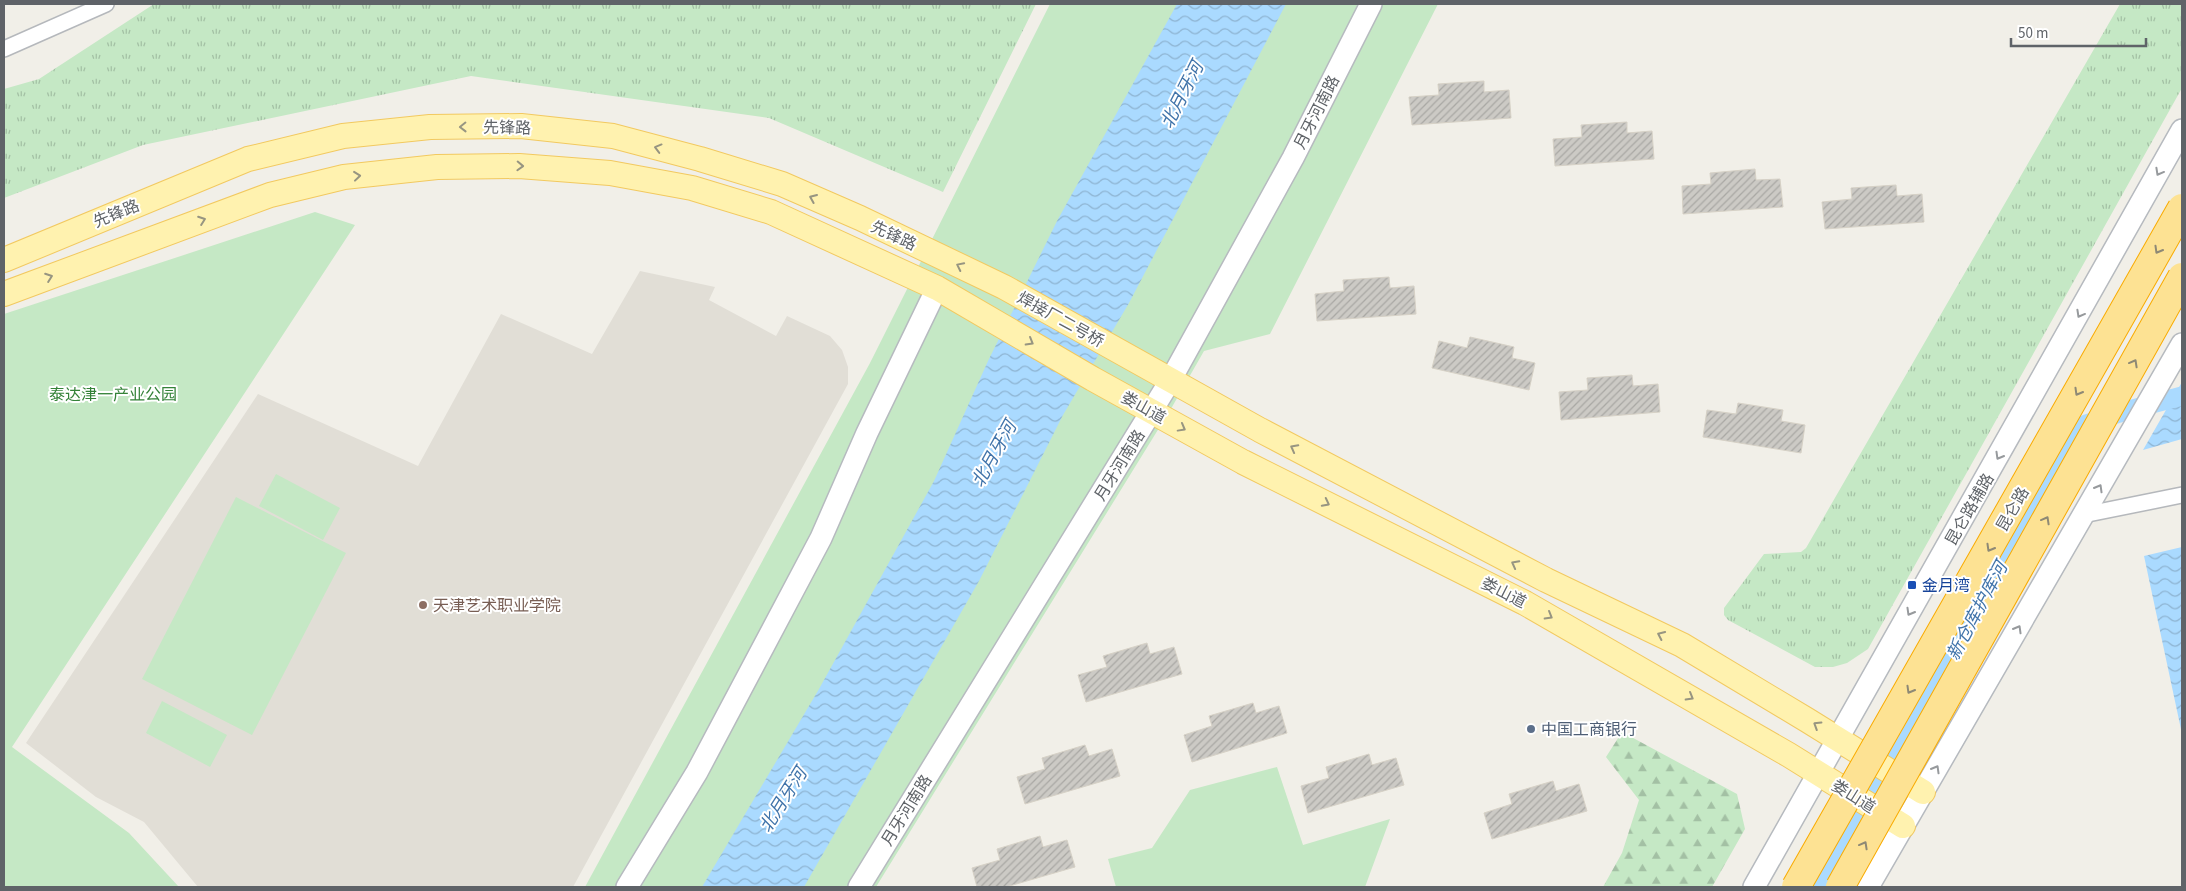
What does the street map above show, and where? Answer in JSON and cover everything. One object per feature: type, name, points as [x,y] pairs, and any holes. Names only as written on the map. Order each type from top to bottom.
[{"type":"highway","name":"昆仑路","points":[[1796,887],[2182,208]]},
{"type":"highway","points":[[1840,887],[2182,277]]},
{"type":"main road","name":"先锋路","points":[[4,260],[248,159],[343,136],[430,127],[520,126],[613,136],[700,159],[782,184],[860,218],[1004,287]]},
{"type":"main road","name":"先锋路","points":[[4,294],[270,195],[344,177],[437,167],[519,166],[610,173],[692,188],[771,212],[937,288],[1093,379]]},
{"type":"main road","name":"焊接厂二号桥","points":[[1004,287],[1118,351]]},
{"type":"main road","name":"娄山道","points":[[1118,351],[1260,430],[1537,576],[1682,644],[1923,792]]},
{"type":"main road","name":"娄山道","points":[[1093,379],[1243,462],[1525,602],[1818,773],[1903,826]]},
{"type":"street","points":[[4,50],[106,4]]},
{"type":"street","name":"月牙河南路","points":[[859,887],[1170,380],[1293,158],[1371,4]]},
{"type":"street","name":"昆仑路辅路","points":[[1754,887],[2182,130]]},
{"type":"street","points":[[627,887],[697,772],[816,546],[867,433],[937,288]]},
{"type":"street","points":[[1868,887],[2177,352]]},
{"type":"street","points":[[2083,515],[2182,496]]},
{"type":"shaded area","name":"天津艺术职业学院","points":[[640,271],[715,287],[709,300],[776,336],[787,316],[830,336],[842,350],[848,367],[848,384],[573,887],[198,887],[144,822],[96,797],[26,743],[258,394],[418,466],[501,314],[592,354]]},
{"type":"green space","points":[[154,4],[1036,4],[943,192],[769,118],[471,76],[143,145],[4,198],[4,89],[39,79]]},
{"type":"green space","points":[[1050,4],[1438,4],[1270,334],[1204,351],[1172,407],[876,887],[585,887],[870,363]]},
{"type":"green space","points":[[2120,4],[2182,4],[2182,88],[1868,649],[1847,663],[1833,667],[1815,667],[1728,620],[1724,615],[1724,608],[1764,554],[1801,552],[1806,548]]},
{"type":"green space","name":"泰达津一产业公园","points":[[315,212],[355,225],[12,747],[129,833],[179,887],[4,887],[4,314]]},
{"type":"green space","points":[[276,474],[340,508],[323,540],[259,506]]},
{"type":"green space","points":[[236,497],[346,553],[252,735],[142,679]]},
{"type":"green space","points":[[162,701],[227,735],[210,767],[146,733]]},
{"type":"green space","points":[[1622,732],[1737,794],[1745,829],[1712,887],[1603,887],[1622,853],[1639,800],[1606,757]]},
{"type":"green space","points":[[1277,767],[1303,845],[1390,819],[1365,887],[1116,887],[1108,859],[1152,848],[1190,790]]},
{"type":"water","name":"北月牙河","points":[[1177,4],[1286,4],[1129,303],[1063,415],[979,581],[804,887],[702,887],[819,689],[934,481],[988,361],[1057,221]]},
{"type":"water","points":[[2182,382],[2182,439],[2143,450]]},
{"type":"water","points":[[2182,547],[2182,734],[2144,556]]},
{"type":"building","points":[[1484,81],[1484,92],[1509,90],[1511,118],[1412,125],[1409,97],[1439,95],[1438,84]]},
{"type":"building","points":[[1627,122],[1627,133],[1652,131],[1654,159],[1555,166],[1553,139],[1582,137],[1581,125]]},
{"type":"building","points":[[1755,169],[1756,180],[1780,179],[1783,207],[1683,214],[1682,186],[1711,184],[1710,173]]},
{"type":"building","points":[[1896,185],[1897,196],[1922,194],[1924,222],[1825,229],[1822,202],[1852,199],[1851,188]]},
{"type":"building","points":[[1389,277],[1390,288],[1414,286],[1416,314],[1317,321],[1315,294],[1344,291],[1343,280]]},
{"type":"building","points":[[1470,337],[1514,347],[1512,358],[1535,363],[1529,390],[1432,368],[1439,341],[1467,348]]},
{"type":"building","points":[[1632,375],[1633,386],[1658,384],[1660,412],[1561,420],[1559,392],[1588,390],[1587,378]]},
{"type":"building","points":[[1738,403],[1783,410],[1781,421],[1805,425],[1801,453],[1703,437],[1707,410],[1736,414]]},
{"type":"building","points":[[1147,643],[1150,654],[1174,647],[1182,674],[1086,702],[1078,675],[1107,667],[1103,656]]},
{"type":"building","points":[[1253,703],[1256,713],[1279,706],[1287,733],[1192,762],[1184,735],[1212,726],[1209,716]]},
{"type":"building","points":[[1085,745],[1089,756],[1112,749],[1120,776],[1025,804],[1017,777],[1045,769],[1042,758]]},
{"type":"building","points":[[1369,754],[1372,765],[1396,758],[1404,785],[1308,813],[1301,786],[1329,778],[1326,767]]},
{"type":"building","points":[[1553,781],[1556,791],[1579,784],[1587,811],[1492,839],[1484,813],[1512,804],[1509,794]]},
{"type":"building","points":[[1040,836],[1043,847],[1067,840],[1075,867],[1006,887],[977,887],[972,868],[1000,860],[997,849]]},
{"type":"waterway","name":"新仓库护库河","points":[[1822,887],[1915,727],[2066,448],[2086,424],[2182,396]]},
{"type":"place","name":"金月湾","points":[[1912,585]]},
{"type":"place","name":"天津艺术职业学院","points":[[423,605]]},
{"type":"place","name":"中国工商银行","points":[[1531,729]]}]
